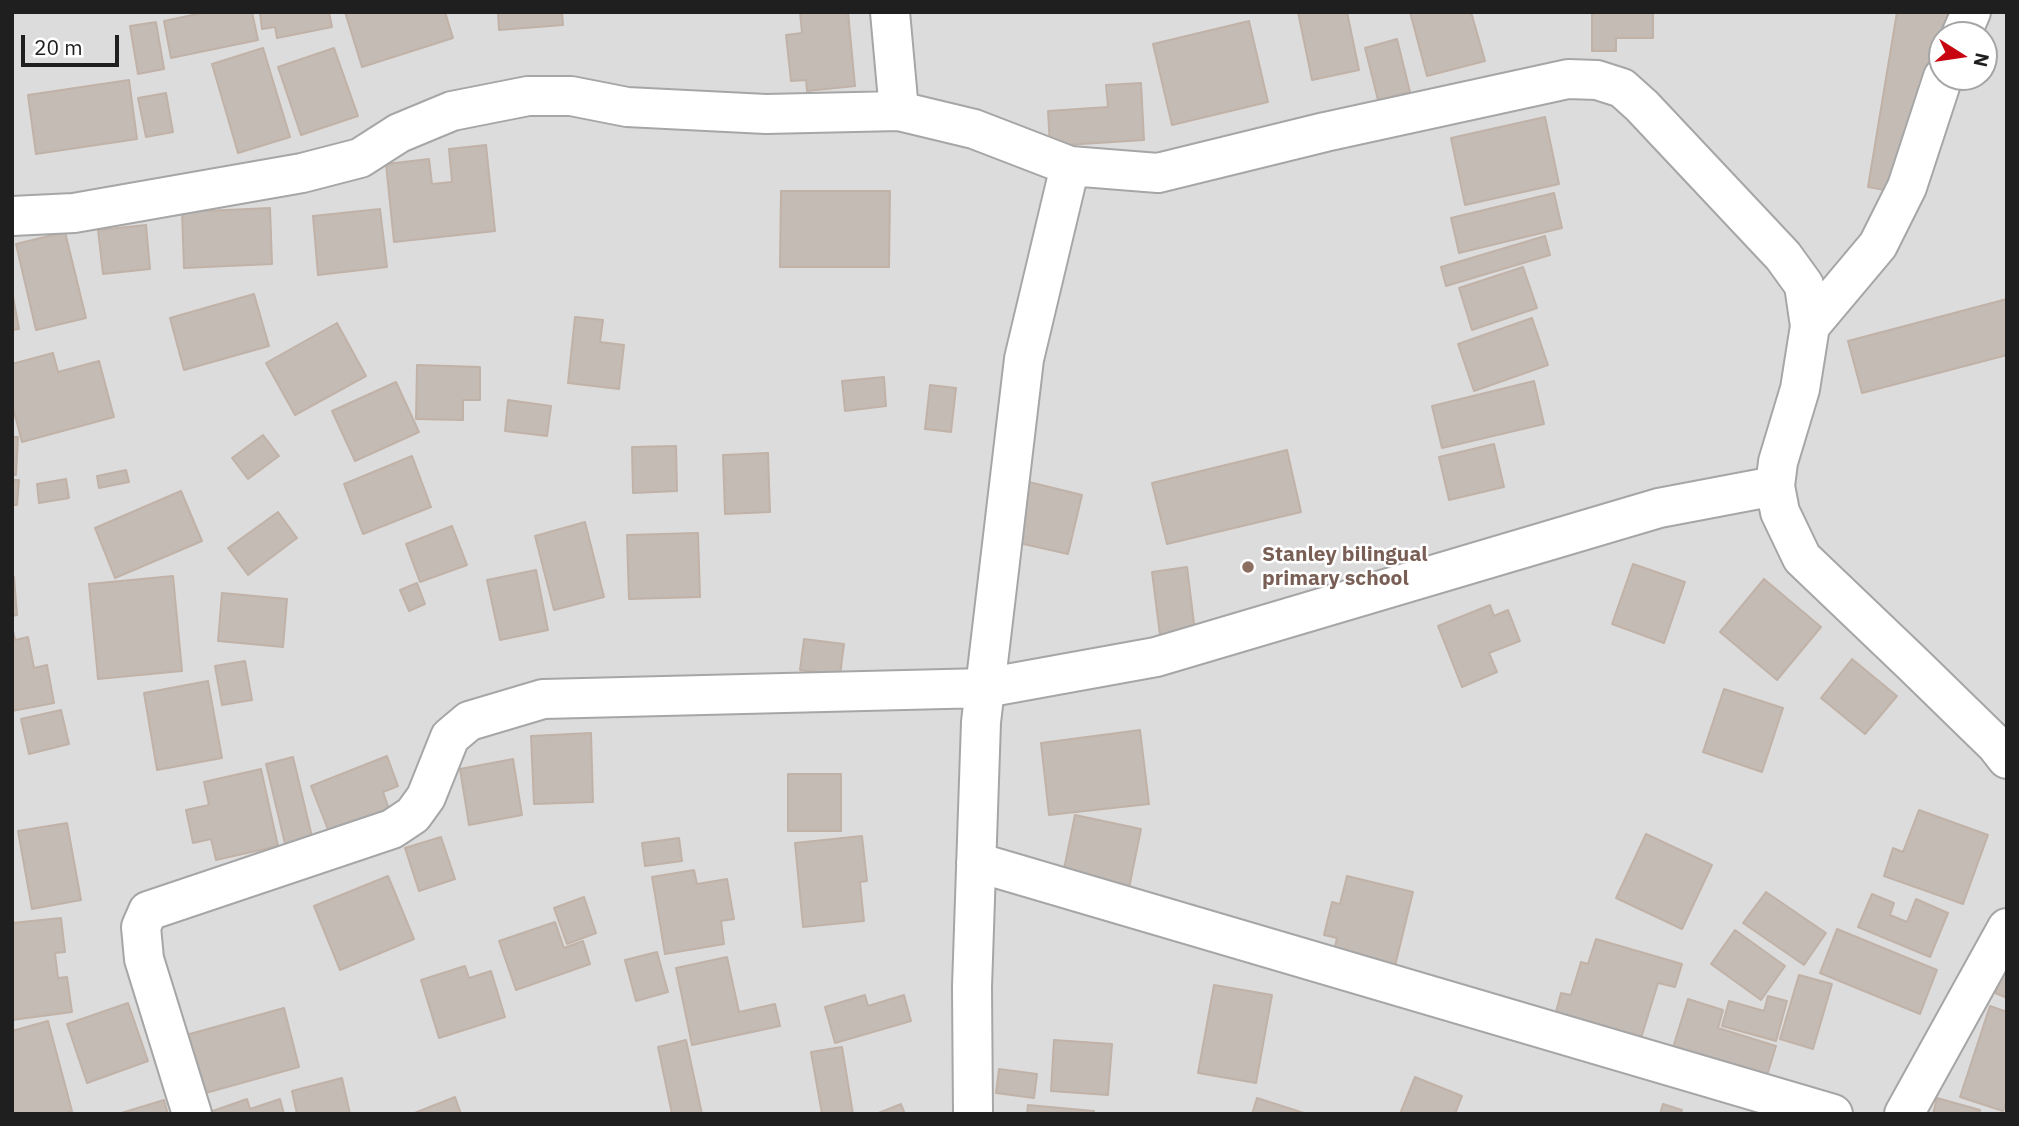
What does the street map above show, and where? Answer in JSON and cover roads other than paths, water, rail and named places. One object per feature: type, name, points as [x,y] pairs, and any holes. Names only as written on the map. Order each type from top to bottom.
[{"type":"street","points":[[890,12],[899,111]]},
{"type":"street","points":[[12,216],[74,213],[302,173],[360,159],[398,133],[452,111],[528,96],[571,96],[627,107],[766,114],[899,111],[974,129],[1070,166],[1158,173],[1325,132],[1568,79],[1597,80],[1622,88],[1642,106],[1783,256],[1804,285],[1810,326],[1800,389],[1778,462],[1775,486],[1780,512],[1802,558],[1996,745],[2007,759]]},
{"type":"street","points":[[1810,326],[1878,245],[1907,187],[1938,91]]},
{"type":"street","points":[[973,1114],[972,988],[981,722],[1024,359],[1070,166]]},
{"type":"street","points":[[192,1114],[144,959],[141,927],[148,911],[392,829],[413,815],[426,797],[450,737],[469,721],[543,699],[985,688],[1156,657],[1660,508],[1775,486]]},
{"type":"street","points":[[976,862],[1833,1114]]},
{"type":"street","points":[[1904,1114],[2007,928]]},
{"type":"place","name":"Stanley bilingual primary school","points":[[1248,567]]}]
